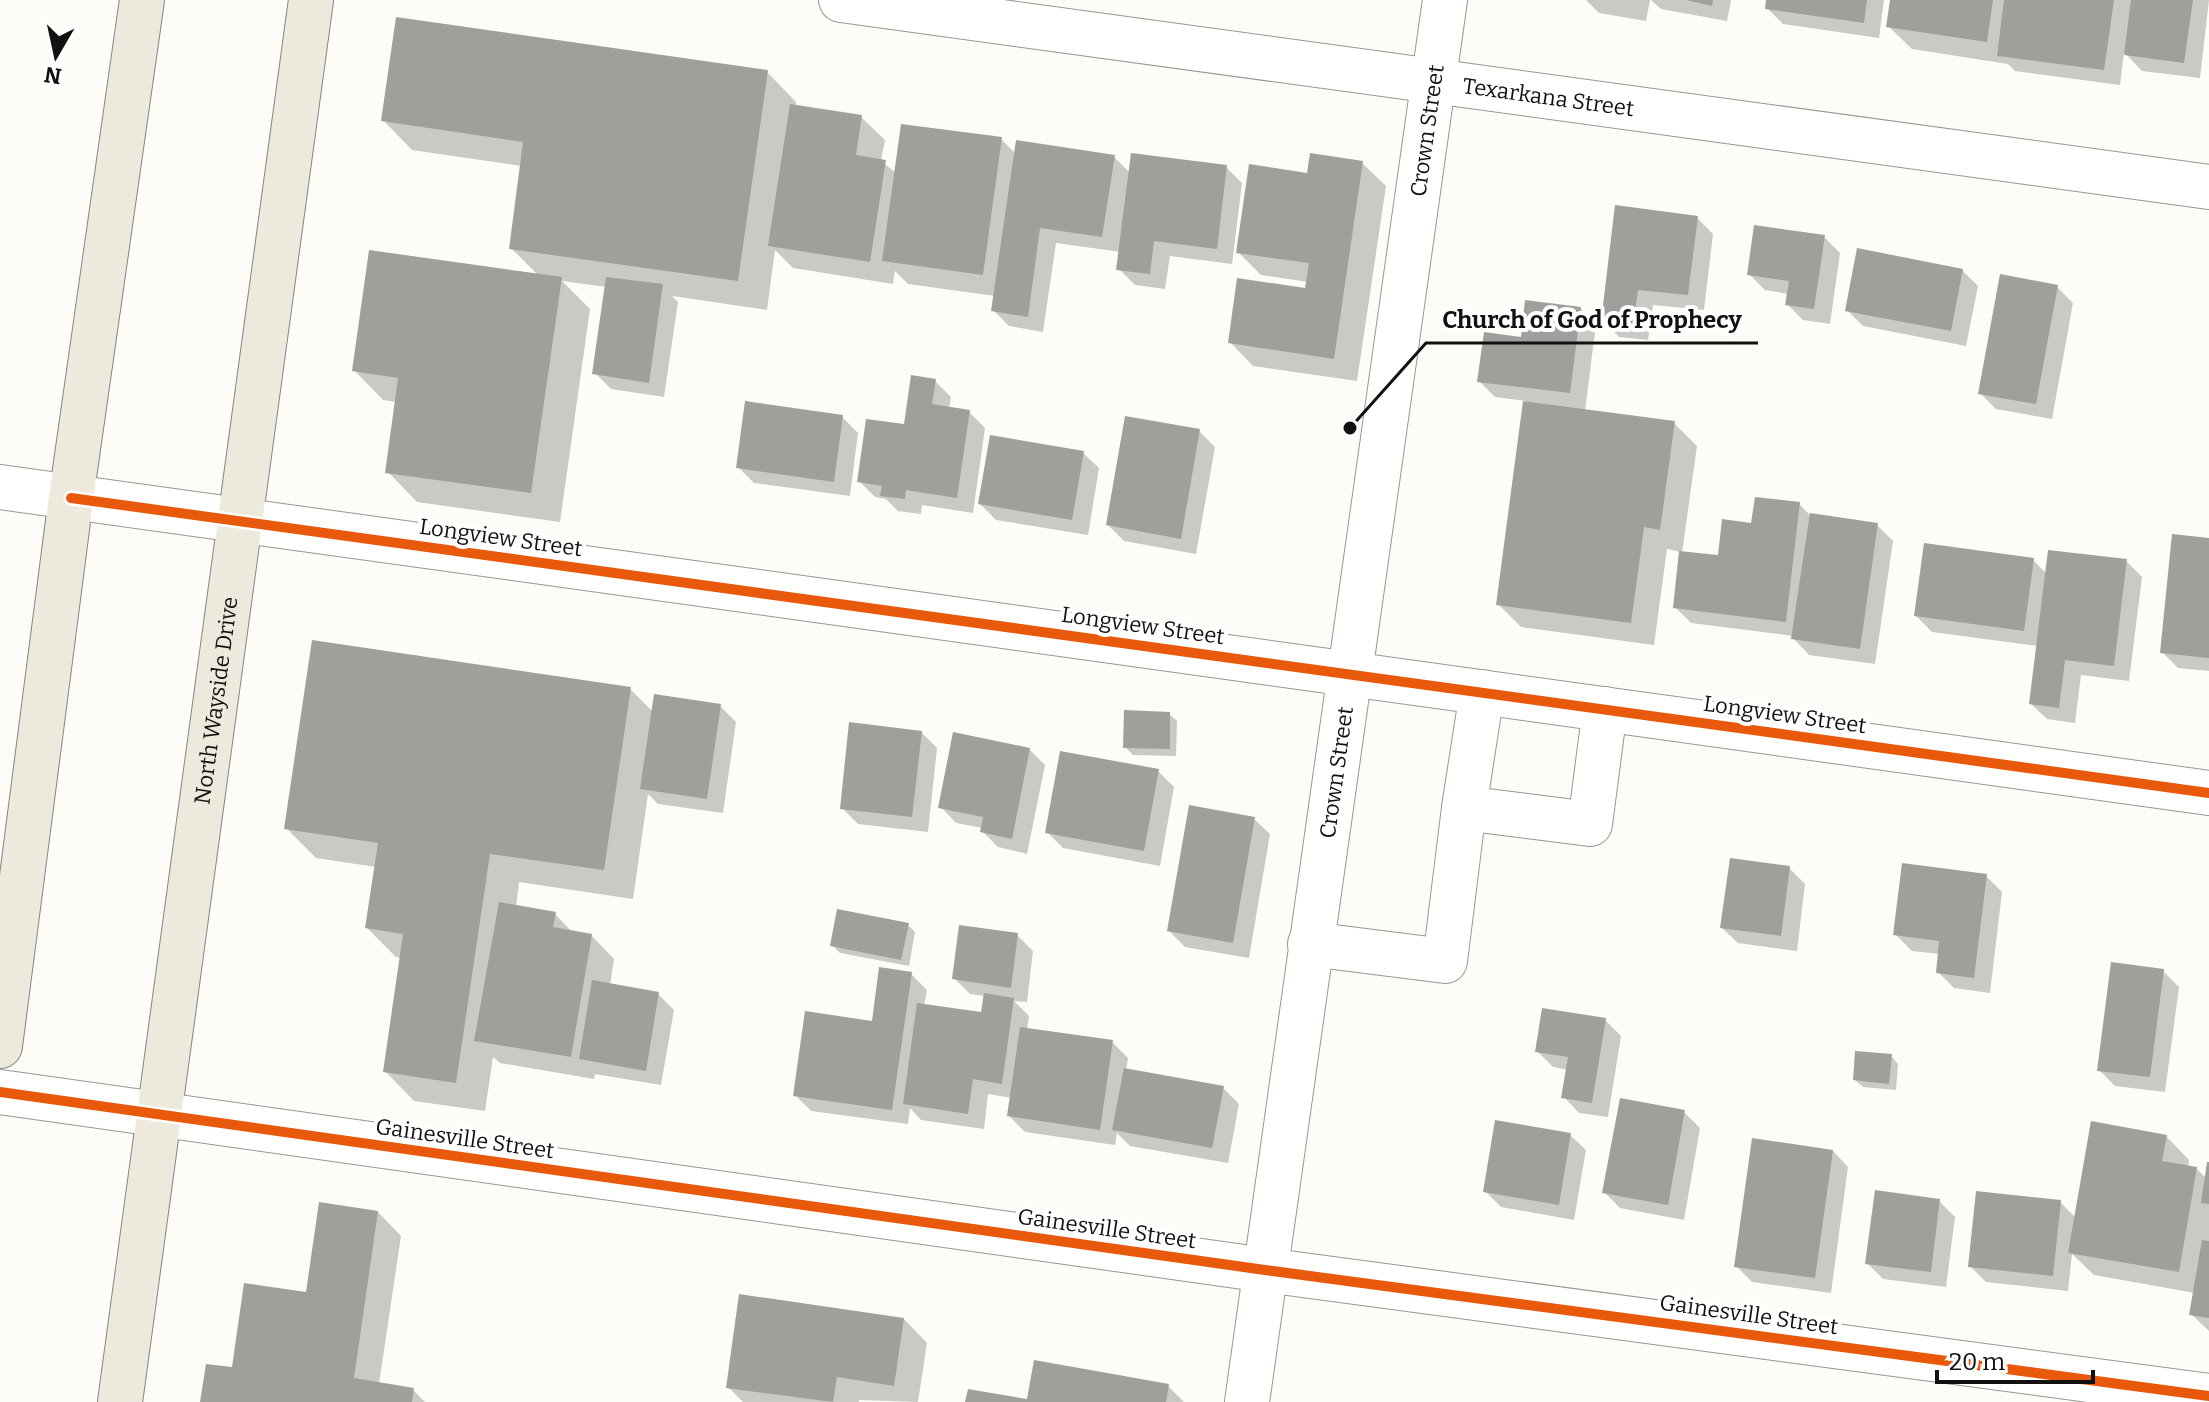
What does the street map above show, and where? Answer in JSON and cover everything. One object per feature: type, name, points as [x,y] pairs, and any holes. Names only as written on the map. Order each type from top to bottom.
[{"type":"main road","points":[[0,1046],[71,498],[142,0]]},
{"type":"main road","name":"North Wayside Drive","points":[[120,1402],[311,0]]},
{"type":"street","name":"Texarkana Street","points":[[841,0],[2209,187]]},
{"type":"street","name":"Crown Street","points":[[1247,1402],[1445,0]]},
{"type":"street","name":"Longview Street","points":[[0,487],[2209,793]]},
{"type":"street","points":[[1310,944],[1445,961],[1482,692]]},
{"type":"street","points":[[1464,808],[1590,824],[1605,709]]},
{"type":"street","name":"Gainesville Street","points":[[0,1092],[1265,1270],[2209,1396]]},
{"type":"building","points":[[1686,0],[1713,0],[1712,6]]},
{"type":"building","points":[[1766,0],[1867,0],[1864,23],[1765,9]]},
{"type":"building","points":[[1890,0],[1993,0],[1987,42],[1886,27]]},
{"type":"building","points":[[2004,0],[2114,0],[2104,70],[1997,56]]},
{"type":"building","points":[[2131,0],[2193,0],[2184,63],[2124,55]]},
{"type":"building","points":[[396,17],[768,70],[738,281],[509,249],[523,142],[381,121]]},
{"type":"building","points":[[790,104],[862,115],[856,155],[886,160],[870,262],[768,246]]},
{"type":"building","points":[[901,124],[1002,137],[983,275],[882,261]]},
{"type":"building","points":[[1016,140],[1115,155],[1102,237],[1040,228],[1028,317],[991,311]]},
{"type":"building","points":[[1131,153],[1227,165],[1217,249],[1154,241],[1150,274],[1116,270]]},
{"type":"building","points":[[1310,153],[1363,161],[1334,359],[1228,343],[1237,278],[1305,288],[1309,263],[1236,253],[1249,164],[1307,173]]},
{"type":"building","points":[[1615,205],[1698,216],[1688,295],[1638,290],[1633,325],[1601,322]]},
{"type":"building","points":[[1754,225],[1825,235],[1814,309],[1785,305],[1789,281],[1747,275]]},
{"type":"building","points":[[1857,248],[1963,269],[1951,331],[1845,311]]},
{"type":"building","points":[[369,250],[562,277],[531,493],[385,473],[398,378],[352,371]]},
{"type":"building","points":[[2000,274],[2058,285],[2036,404],[1978,394]]},
{"type":"building","points":[[606,277],[663,284],[649,383],[592,374]]},
{"type":"building","points":[[1525,300],[1581,307],[1570,393],[1477,382],[1484,332],[1521,337]]},
{"type":"building","points":[[911,375],[936,379],[932,404],[970,410],[957,498],[906,490],[905,499],[880,496],[882,486],[857,482],[866,419],[904,424]]},
{"type":"building","points":[[745,401],[843,415],[834,482],[736,468]]},
{"type":"building","points":[[1523,401],[1675,421],[1660,530],[1644,527],[1631,623],[1496,605]]},
{"type":"building","points":[[1125,416],[1200,429],[1181,539],[1106,525]]},
{"type":"building","points":[[990,435],[1084,451],[1072,520],[978,504]]},
{"type":"building","points":[[1755,497],[1800,502],[1786,622],[1673,608],[1679,551],[1718,555],[1722,519],[1751,523]]},
{"type":"building","points":[[1810,513],[1878,523],[1860,649],[1791,639]]},
{"type":"building","points":[[2172,534],[2209,538],[2209,658],[2160,653]]},
{"type":"building","points":[[1924,543],[2034,558],[2024,631],[1914,616]]},
{"type":"building","points":[[2048,550],[2127,559],[2114,666],[2065,660],[2059,708],[2029,704]]},
{"type":"building","points":[[312,640],[631,687],[604,870],[490,854],[456,1083],[383,1072],[403,934],[365,928],[378,843],[284,829]]},
{"type":"building","points":[[654,694],[721,704],[707,799],[640,789]]},
{"type":"building","points":[[1124,710],[1170,712],[1170,749],[1123,748]]},
{"type":"building","points":[[849,722],[922,731],[912,817],[840,809]]},
{"type":"building","points":[[953,732],[1030,748],[1012,839],[980,832],[983,817],[938,808]]},
{"type":"building","points":[[1060,751],[1159,769],[1144,851],[1045,833]]},
{"type":"building","points":[[1189,805],[1255,817],[1233,943],[1167,931]]},
{"type":"building","points":[[1730,858],[1790,866],[1781,936],[1720,928]]},
{"type":"building","points":[[1902,863],[1987,874],[1974,978],[1936,973],[1939,941],[1893,935]]},
{"type":"building","points":[[499,902],[556,912],[553,927],[592,934],[571,1057],[474,1041]]},
{"type":"building","points":[[837,909],[909,923],[901,960],[830,946]]},
{"type":"building","points":[[959,925],[1018,933],[1011,988],[952,979]]},
{"type":"building","points":[[2111,962],[2164,969],[2150,1077],[2097,1071]]},
{"type":"building","points":[[879,967],[912,972],[892,1110],[793,1096],[805,1011],[872,1021]]},
{"type":"building","points":[[592,980],[659,992],[646,1071],[579,1059]]},
{"type":"building","points":[[984,993],[1014,998],[1002,1084],[973,1079],[968,1114],[903,1104],[917,1003],[981,1012]]},
{"type":"building","points":[[1542,1008],[1606,1018],[1592,1103],[1561,1098],[1568,1057],[1535,1052]]},
{"type":"building","points":[[1020,1027],[1113,1040],[1100,1130],[1007,1116]]},
{"type":"building","points":[[1855,1051],[1892,1054],[1889,1084],[1853,1080]]},
{"type":"building","points":[[1124,1068],[1224,1086],[1212,1148],[1112,1130]]},
{"type":"building","points":[[1620,1098],[1685,1110],[1668,1205],[1602,1193]]},
{"type":"building","points":[[1495,1120],[1571,1133],[1559,1205],[1483,1192]]},
{"type":"building","points":[[2091,1121],[2167,1135],[2162,1161],[2197,1167],[2179,1272],[2068,1253]]},
{"type":"building","points":[[1752,1138],[1833,1150],[1815,1278],[1734,1267]]},
{"type":"building","points":[[2209,1162],[2209,1204],[2201,1203]]},
{"type":"building","points":[[1875,1190],[1940,1199],[1931,1272],[1865,1264]]},
{"type":"building","points":[[1976,1191],[2061,1200],[2053,1276],[1968,1267]]},
{"type":"building","points":[[319,1202],[378,1211],[354,1378],[414,1388],[412,1402],[200,1402],[206,1364],[232,1367],[244,1283],[306,1292]]},
{"type":"building","points":[[2202,1240],[2209,1241],[2209,1318],[2189,1315]]},
{"type":"building","points":[[739,1294],[904,1318],[894,1386],[837,1377],[833,1402],[726,1388]]},
{"type":"building","points":[[1034,1360],[1169,1384],[1166,1402],[965,1402],[968,1389],[1027,1399]]},
{"type":"cycle path","points":[[71,498],[2209,793]]},
{"type":"cycle path","points":[[0,1092],[1265,1270],[2209,1396]]},
{"type":"place","name":"Church of God of Prophecy","points":[[1350,428]]}]
